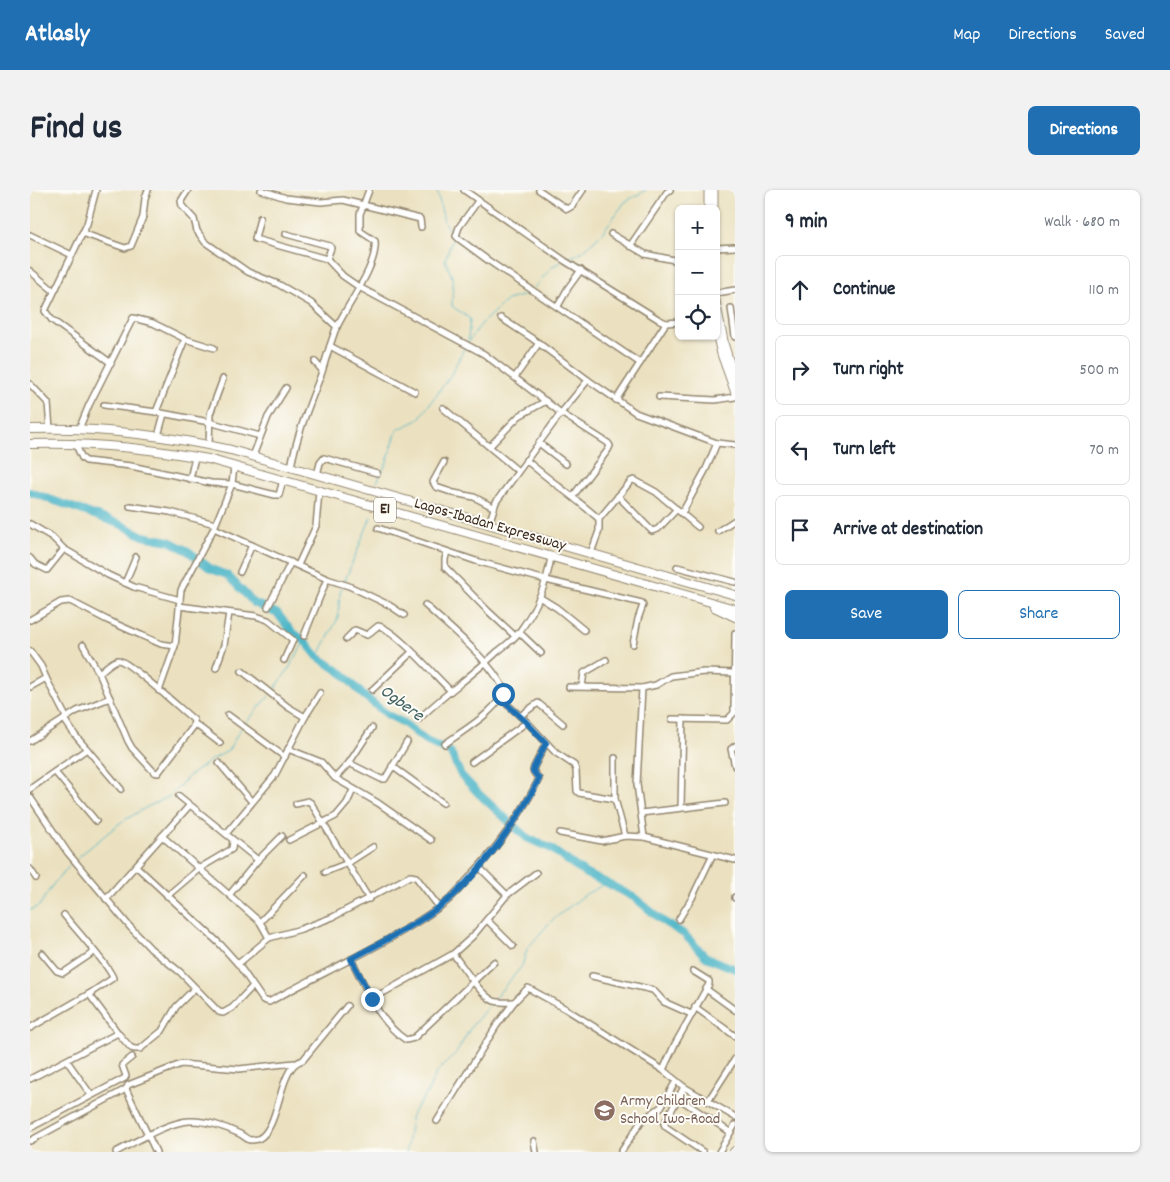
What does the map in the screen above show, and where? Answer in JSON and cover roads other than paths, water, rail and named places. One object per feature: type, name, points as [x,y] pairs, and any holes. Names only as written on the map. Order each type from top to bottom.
[{"type":"highway","name":"Lagos-Ibadan Expressway","points":[[30,429],[78,429],[158,436],[209,445],[735,594]]},
{"type":"highway","name":"Lagos-Ibadan Expressway","points":[[30,444],[74,443],[126,446],[195,457],[283,480],[735,609]]},
{"type":"highway","points":[[706,601],[735,617]]},
{"type":"main road","points":[[720,329],[734,376]]},
{"type":"main road","points":[[718,340],[735,395]]},
{"type":"street","points":[[96,190],[82,233],[45,311],[46,315],[111,363]]},
{"type":"street","points":[[82,233],[124,248],[131,246],[144,217],[145,198],[148,190]]},
{"type":"street","points":[[188,190],[181,201],[182,206],[194,219],[197,231],[205,242],[248,272],[278,284],[311,304],[337,327]]},
{"type":"street","points":[[261,190],[286,198],[321,202],[343,200],[364,204],[420,219],[421,227]]},
{"type":"street","points":[[291,467],[302,425],[337,327],[366,276],[376,247],[375,241],[360,231],[360,214],[369,190]]},
{"type":"street","points":[[464,190],[565,261],[666,323],[675,322]]},
{"type":"street","points":[[539,190],[566,209],[572,206],[583,190]]},
{"type":"street","points":[[630,246],[670,190]]},
{"type":"street","points":[[478,201],[459,227],[456,236],[531,290],[558,306],[640,362]]},
{"type":"street","points":[[260,218],[255,239],[327,260],[343,276],[359,287],[466,344],[610,446],[573,496]]},
{"type":"street","points":[[286,234],[330,246],[327,260]]},
{"type":"street","points":[[611,234],[651,256],[675,261]]},
{"type":"street","points":[[30,235],[72,254]]},
{"type":"street","points":[[720,248],[735,247]]},
{"type":"street","points":[[558,306],[581,270]]},
{"type":"street","points":[[30,271],[54,291]]},
{"type":"street","points":[[720,293],[735,290]]},
{"type":"street","points":[[731,308],[735,337]]},
{"type":"street","points":[[78,429],[88,405],[133,318],[153,323],[186,339],[214,348]]},
{"type":"street","points":[[500,318],[539,343],[616,400],[647,418],[716,443],[735,445]]},
{"type":"street","points":[[616,400],[666,323]]},
{"type":"street","points":[[156,412],[186,339]]},
{"type":"street","points":[[515,377],[539,343]]},
{"type":"street","points":[[330,346],[415,392]]},
{"type":"street","points":[[315,362],[322,370]]},
{"type":"street","points":[[209,445],[210,414],[222,379]]},
{"type":"street","points":[[489,524],[494,507],[518,470],[588,380]]},
{"type":"street","points":[[30,384],[48,403],[50,429]]},
{"type":"street","points":[[253,456],[268,417],[286,388]]},
{"type":"street","points":[[659,397],[716,400],[735,395]]},
{"type":"street","points":[[490,446],[519,416],[546,401]]},
{"type":"street","points":[[104,406],[156,412],[209,422],[260,436]]},
{"type":"street","points":[[443,408],[518,470]]},
{"type":"street","points":[[158,436],[164,414]]},
{"type":"street","points":[[74,443],[82,458],[86,461],[131,466],[190,480],[232,484],[279,495],[283,480]]},
{"type":"street","points":[[538,443],[566,464]]},
{"type":"street","points":[[682,514],[706,469],[716,443]]},
{"type":"street","points":[[190,480],[195,457]]},
{"type":"street","points":[[317,475],[321,459],[324,458],[377,473]]},
{"type":"street","points":[[526,460],[573,496],[599,519]]},
{"type":"street","points":[[444,462],[433,482],[436,487],[474,497],[494,507]]},
{"type":"street","points":[[159,691],[175,646],[181,590],[214,526],[232,484],[234,467]]},
{"type":"street","points":[[591,553],[599,531],[599,519],[631,482],[637,481],[656,492],[698,527]]},
{"type":"street","points":[[298,565],[316,526],[319,491]]},
{"type":"street","points":[[618,496],[652,531],[658,529],[677,509]]},
{"type":"street","points":[[130,506],[170,512],[214,526],[327,579],[349,586],[389,605],[404,615]]},
{"type":"street","points":[[718,532],[735,520]]},
{"type":"street","points":[[30,524],[52,537],[64,549],[125,583],[179,603],[263,618],[292,637],[292,643],[284,660]]},
{"type":"street","points":[[378,528],[476,561],[642,603],[634,644]]},
{"type":"street","points":[[240,572],[252,545]]},
{"type":"street","points":[[30,558],[32,565],[50,569],[64,549]]},
{"type":"street","points":[[447,552],[445,567],[488,611],[541,653]]},
{"type":"street","points":[[125,583],[136,557]]},
{"type":"street","points":[[418,720],[450,690],[485,664],[517,634],[539,597],[546,580],[551,557]]},
{"type":"street","points":[[268,607],[291,562]]},
{"type":"street","points":[[676,567],[735,582]]},
{"type":"street","points":[[304,636],[327,579]]},
{"type":"street","points":[[539,597],[557,608],[584,630]]},
{"type":"street","points":[[30,620],[61,602],[70,601],[106,620],[161,644],[175,646]]},
{"type":"street","points":[[425,605],[485,664],[504,689],[501,699],[445,744]]},
{"type":"street","points":[[216,668],[224,645],[229,613]]},
{"type":"street","points":[[346,639],[355,630],[366,635],[376,627],[382,626],[400,640],[450,690]]},
{"type":"street","points":[[672,719],[726,720],[735,712],[735,633]]},
{"type":"street","points":[[84,645],[99,673],[132,748],[155,773],[158,773],[195,724]]},
{"type":"street","points":[[30,651],[41,666],[65,718],[87,749],[121,789]]},
{"type":"street","points":[[372,690],[412,652]]},
{"type":"street","points":[[99,673],[115,661],[121,660],[194,720],[195,724],[220,742]]},
{"type":"street","points":[[582,686],[584,673],[606,660]]},
{"type":"street","points":[[242,671],[288,707],[305,717]]},
{"type":"street","points":[[569,687],[642,688],[656,685],[671,676],[704,672],[734,673]]},
{"type":"street","points":[[30,688],[46,678]]},
{"type":"street","points":[[642,688],[637,769],[644,837]]},
{"type":"street","points":[[226,834],[269,784],[320,693]]},
{"type":"street","points":[[30,741],[65,718],[110,698]]},
{"type":"street","points":[[501,699],[556,753],[575,767],[577,791],[579,793],[615,798]]},
{"type":"street","points":[[520,716],[538,703],[563,724]]},
{"type":"street","points":[[228,715],[284,757]]},
{"type":"street","points":[[681,807],[684,719]]},
{"type":"street","points":[[472,762],[526,722]]},
{"type":"street","points":[[335,778],[349,763],[372,728]]},
{"type":"street","points":[[349,763],[381,780],[387,776],[407,742]]},
{"type":"street","points":[[136,866],[208,932],[238,964],[252,987],[263,1000],[269,1002],[396,934],[450,898],[479,867],[512,824],[539,779],[533,771],[546,743]]},
{"type":"street","points":[[735,746],[730,749],[730,752],[735,766]]},
{"type":"street","points":[[30,788],[87,749]]},
{"type":"street","points":[[288,749],[321,762],[335,778],[378,803],[431,840]]},
{"type":"street","points":[[615,758],[615,798],[625,836]]},
{"type":"street","points":[[219,763],[252,802]]},
{"type":"street","points":[[392,766],[443,803]]},
{"type":"street","points":[[55,772],[96,821]]},
{"type":"street","points":[[290,840],[336,816],[342,810],[353,790]]},
{"type":"street","points":[[179,796],[258,860]]},
{"type":"street","points":[[30,797],[68,853],[106,899],[151,949],[180,972],[219,1012],[223,1013],[232,1008],[252,987]]},
{"type":"street","points":[[296,804],[311,803],[369,899]]},
{"type":"street","points":[[641,813],[725,803]]},
{"type":"street","points":[[106,899],[189,806]]},
{"type":"street","points":[[560,833],[602,841],[625,836],[644,837],[712,856],[735,860]]},
{"type":"street","points":[[162,836],[260,922],[269,938]]},
{"type":"street","points":[[230,894],[258,860],[282,836]]},
{"type":"street","points":[[167,896],[200,868],[232,849],[233,840]]},
{"type":"street","points":[[325,872],[348,862],[373,847]]},
{"type":"street","points":[[679,919],[692,898],[712,856]]},
{"type":"street","points":[[479,867],[508,895]]},
{"type":"street","points":[[30,869],[36,878]]},
{"type":"street","points":[[372,999],[453,954],[473,936],[508,895],[536,873]]},
{"type":"street","points":[[260,922],[304,875]]},
{"type":"street","points":[[238,964],[269,938],[333,917],[413,875],[428,891],[439,907]]},
{"type":"street","points":[[30,1028],[113,978],[106,965],[64,915]]},
{"type":"street","points":[[487,920],[512,946]]},
{"type":"street","points":[[42,953],[57,971],[63,973],[94,952]]},
{"type":"street","points":[[453,954],[480,990],[493,1000],[514,1002]]},
{"type":"street","points":[[351,959],[384,1020],[406,1040],[410,1040],[475,982],[494,962]]},
{"type":"street","points":[[663,1070],[709,981],[693,971]]},
{"type":"street","points":[[592,976],[654,990],[664,1002],[691,1014]]},
{"type":"street","points":[[89,994],[118,1033],[132,1048],[140,1049],[162,1031],[176,1007],[195,988]]},
{"type":"street","points":[[437,1121],[482,1046],[514,1002],[528,988],[663,1070],[684,1087],[735,1117]]},
{"type":"street","points":[[706,989],[735,1010]]},
{"type":"street","points":[[30,1141],[126,1090],[128,1085],[181,1064],[239,1069],[294,1063],[303,1060],[347,1006]]},
{"type":"street","points":[[695,1007],[735,1036]]},
{"type":"street","points":[[30,1079],[118,1033]]},
{"type":"street","points":[[30,1128],[125,1078],[122,1064],[132,1057]]},
{"type":"street","points":[[708,1101],[735,1059]]},
{"type":"street","points":[[67,1061],[91,1095]]},
{"type":"street","points":[[116,1152],[164,1128],[179,1122],[189,1121],[218,1126],[241,1134],[250,1140],[260,1138],[270,1125],[285,1080],[294,1063]]},
{"type":"street","points":[[622,1152],[642,1120],[661,1107],[676,1081]]},
{"type":"street","points":[[684,1087],[664,1124],[703,1152]]},
{"type":"street","points":[[126,1090],[156,1152]]},
{"type":"street","points":[[678,1098],[730,1132]]},
{"type":"street","points":[[719,1152],[735,1125]]},
{"type":"street","points":[[534,1141],[535,1152]]},
{"type":"waterway","points":[[437,190],[444,222],[453,237],[445,260],[453,279],[452,306],[470,319],[468,339]]},
{"type":"waterway","points":[[567,259],[583,251],[602,233],[625,202],[646,190]]},
{"type":"waterway","points":[[534,288],[553,266],[561,262]]},
{"type":"waterway","points":[[468,342],[483,322],[507,300],[528,294],[531,291]]},
{"type":"waterway","points":[[377,482],[387,462],[397,430],[418,420],[450,376],[466,345]]},
{"type":"waterway","name":"Ogbere","points":[[30,492],[122,525],[143,536],[169,541],[188,551],[211,569],[227,575],[254,603],[278,614],[291,631],[305,641],[318,657],[342,673],[363,695],[388,715],[404,723],[426,741],[450,752],[461,775],[527,838],[550,848],[586,874],[635,898],[664,922],[684,934],[706,957],[735,969]]},
{"type":"waterway","points":[[344,583],[371,517]]},
{"type":"waterway","points":[[318,657],[338,618],[342,587]]},
{"type":"waterway","points":[[272,693],[305,641]]},
{"type":"waterway","points":[[244,725],[269,696]]},
{"type":"waterway","points":[[77,858],[120,823],[170,796],[189,776],[211,760],[228,751],[241,728]]},
{"type":"waterway","points":[[30,910],[39,906],[54,883],[74,861]]},
{"type":"waterway","points":[[494,999],[522,966],[527,949],[550,922],[586,894],[607,883]]},
{"type":"waterway","points":[[406,1152],[412,1114],[427,1093],[437,1072],[457,1052],[471,1027],[492,1002]]},
{"type":"place","name":"Army Children School Iwo-Road","points":[[604,1110]]}]
